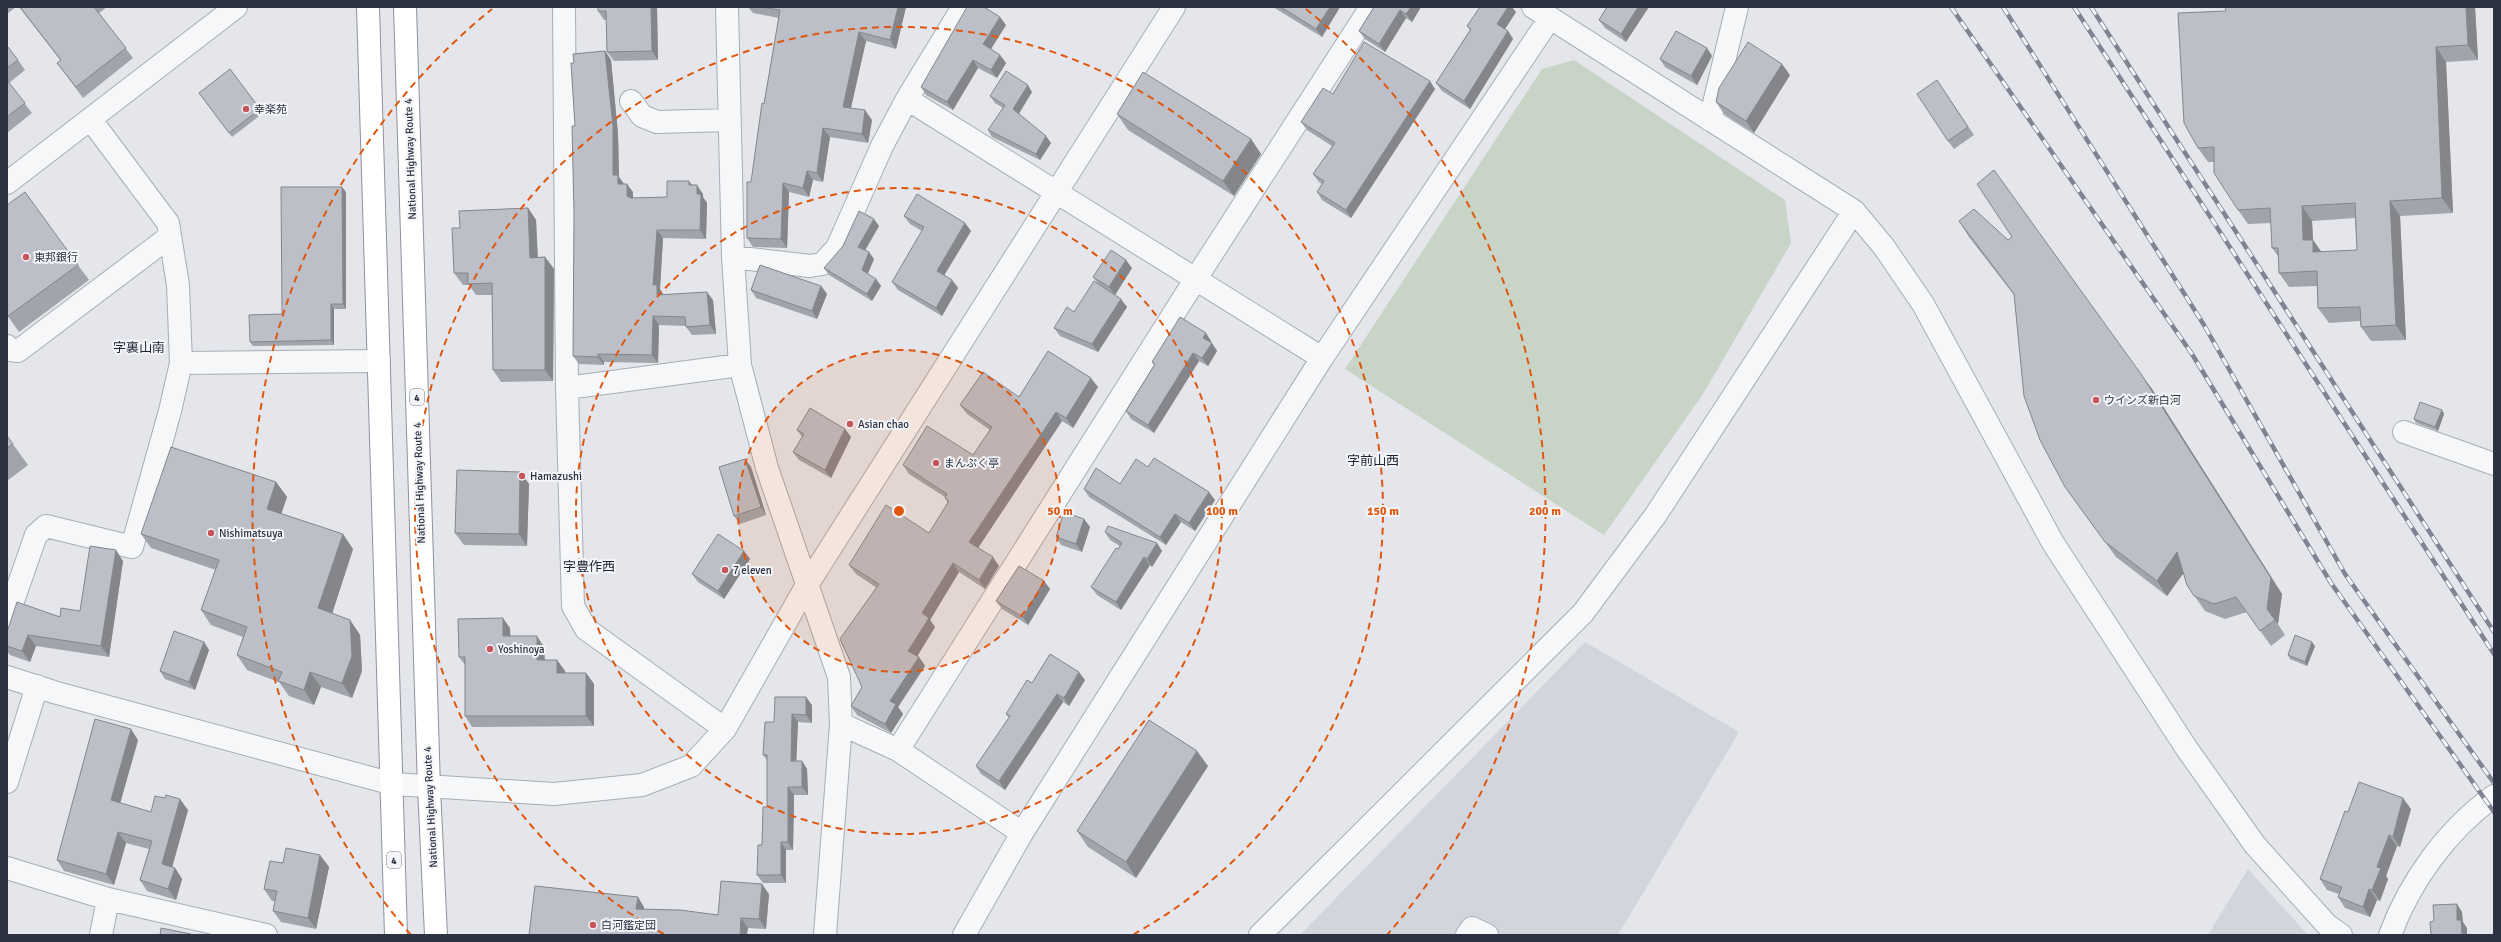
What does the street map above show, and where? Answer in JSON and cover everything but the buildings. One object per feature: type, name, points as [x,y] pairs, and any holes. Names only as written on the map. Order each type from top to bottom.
[{"type":"highway","name":"National Highway Route 4","points":[[405,7],[429,788],[436,935]]},
{"type":"highway","name":"4","points":[[367,12],[393,784],[396,935]]},
{"type":"street","points":[[7,183],[91,120],[236,7]]},
{"type":"street","points":[[564,7],[567,388],[573,606],[586,629],[725,729]]},
{"type":"street","points":[[727,7],[733,257],[740,365],[766,468],[840,677],[841,724],[825,935]]},
{"type":"street","points":[[733,257],[810,266],[822,264],[837,248],[882,146],[907,99],[963,7]]},
{"type":"street","points":[[7,677],[393,784],[429,788],[554,794],[642,785],[692,766],[725,729],[807,584],[1174,7]]},
{"type":"street","points":[[898,750],[1195,280],[1372,7]]},
{"type":"street","points":[[1710,120],[1736,7]]},
{"type":"street","points":[[964,935],[1022,833],[1541,12],[1854,212],[1884,248],[1923,304],[2053,543],[2187,749],[2255,845],[2327,924],[2341,935]]},
{"type":"street","points":[[907,99],[1056,194],[1322,358]]},
{"type":"street","points":[[631,101],[642,116],[658,122],[730,120]]},
{"type":"street","points":[[7,618],[36,535],[46,526],[132,547],[181,363],[178,285],[169,237],[168,223],[91,120]]},
{"type":"street","points":[[1260,935],[1583,613],[1655,516],[1854,212]]},
{"type":"street","points":[[7,346],[10,350],[18,351],[169,237]]},
{"type":"street","points":[[181,363],[379,361]]},
{"type":"street","points":[[567,388],[740,365]]},
{"type":"street","points":[[2404,432],[2494,464]]},
{"type":"street","points":[[7,782],[37,686]]},
{"type":"street","points":[[841,724],[898,750],[1022,833]]},
{"type":"street","points":[[2390,935],[2400,907],[2447,837],[2494,796]]},
{"type":"street","points":[[7,868],[108,899],[223,931],[266,935]]},
{"type":"street","points":[[102,935],[108,899]]},
{"type":"street","points":[[1467,935],[1472,928],[1487,935]]},
{"type":"shaded area","points":[[1585,642],[1739,732],[1618,935],[1300,935]]},
{"type":"shaded area","points":[[2248,869],[2308,935],[2208,935]]},
{"type":"green space","points":[[1574,60],[1785,200],[1791,243],[1703,394],[1604,535],[1345,369],[1542,69]]},
{"type":"railway","points":[[1951,7],[2192,354],[2331,583],[2494,812]]},
{"type":"railway","points":[[2003,7],[2204,325],[2345,574],[2494,783]]},
{"type":"railway","points":[[2074,7],[2494,654]]},
{"type":"railway","points":[[2091,7],[2494,632]]},
{"type":"place","name":"幸楽苑","points":[[246,109]]},
{"type":"place","name":"東邦銀行","points":[[26,257]]},
{"type":"place","name":"ウインズ新白河","points":[[2096,400]]},
{"type":"place","name":"Asian chao","points":[[850,424]]},
{"type":"place","name":"まんぷく亭","points":[[936,463]]},
{"type":"place","name":"Hamazushi","points":[[522,476]]},
{"type":"place","name":"Nishimatsuya","points":[[211,533]]},
{"type":"place","name":"7 eleven","points":[[725,570]]},
{"type":"place","name":"Yoshinoya","points":[[490,649]]},
{"type":"place","name":"白河鑑定団","points":[[593,925]]},
{"type":"district","name":"字裏山南","points":[[139,347]]},
{"type":"district","name":"字前山西","points":[[1373,460]]},
{"type":"district","name":"字豊作西","points":[[589,566]]}]
